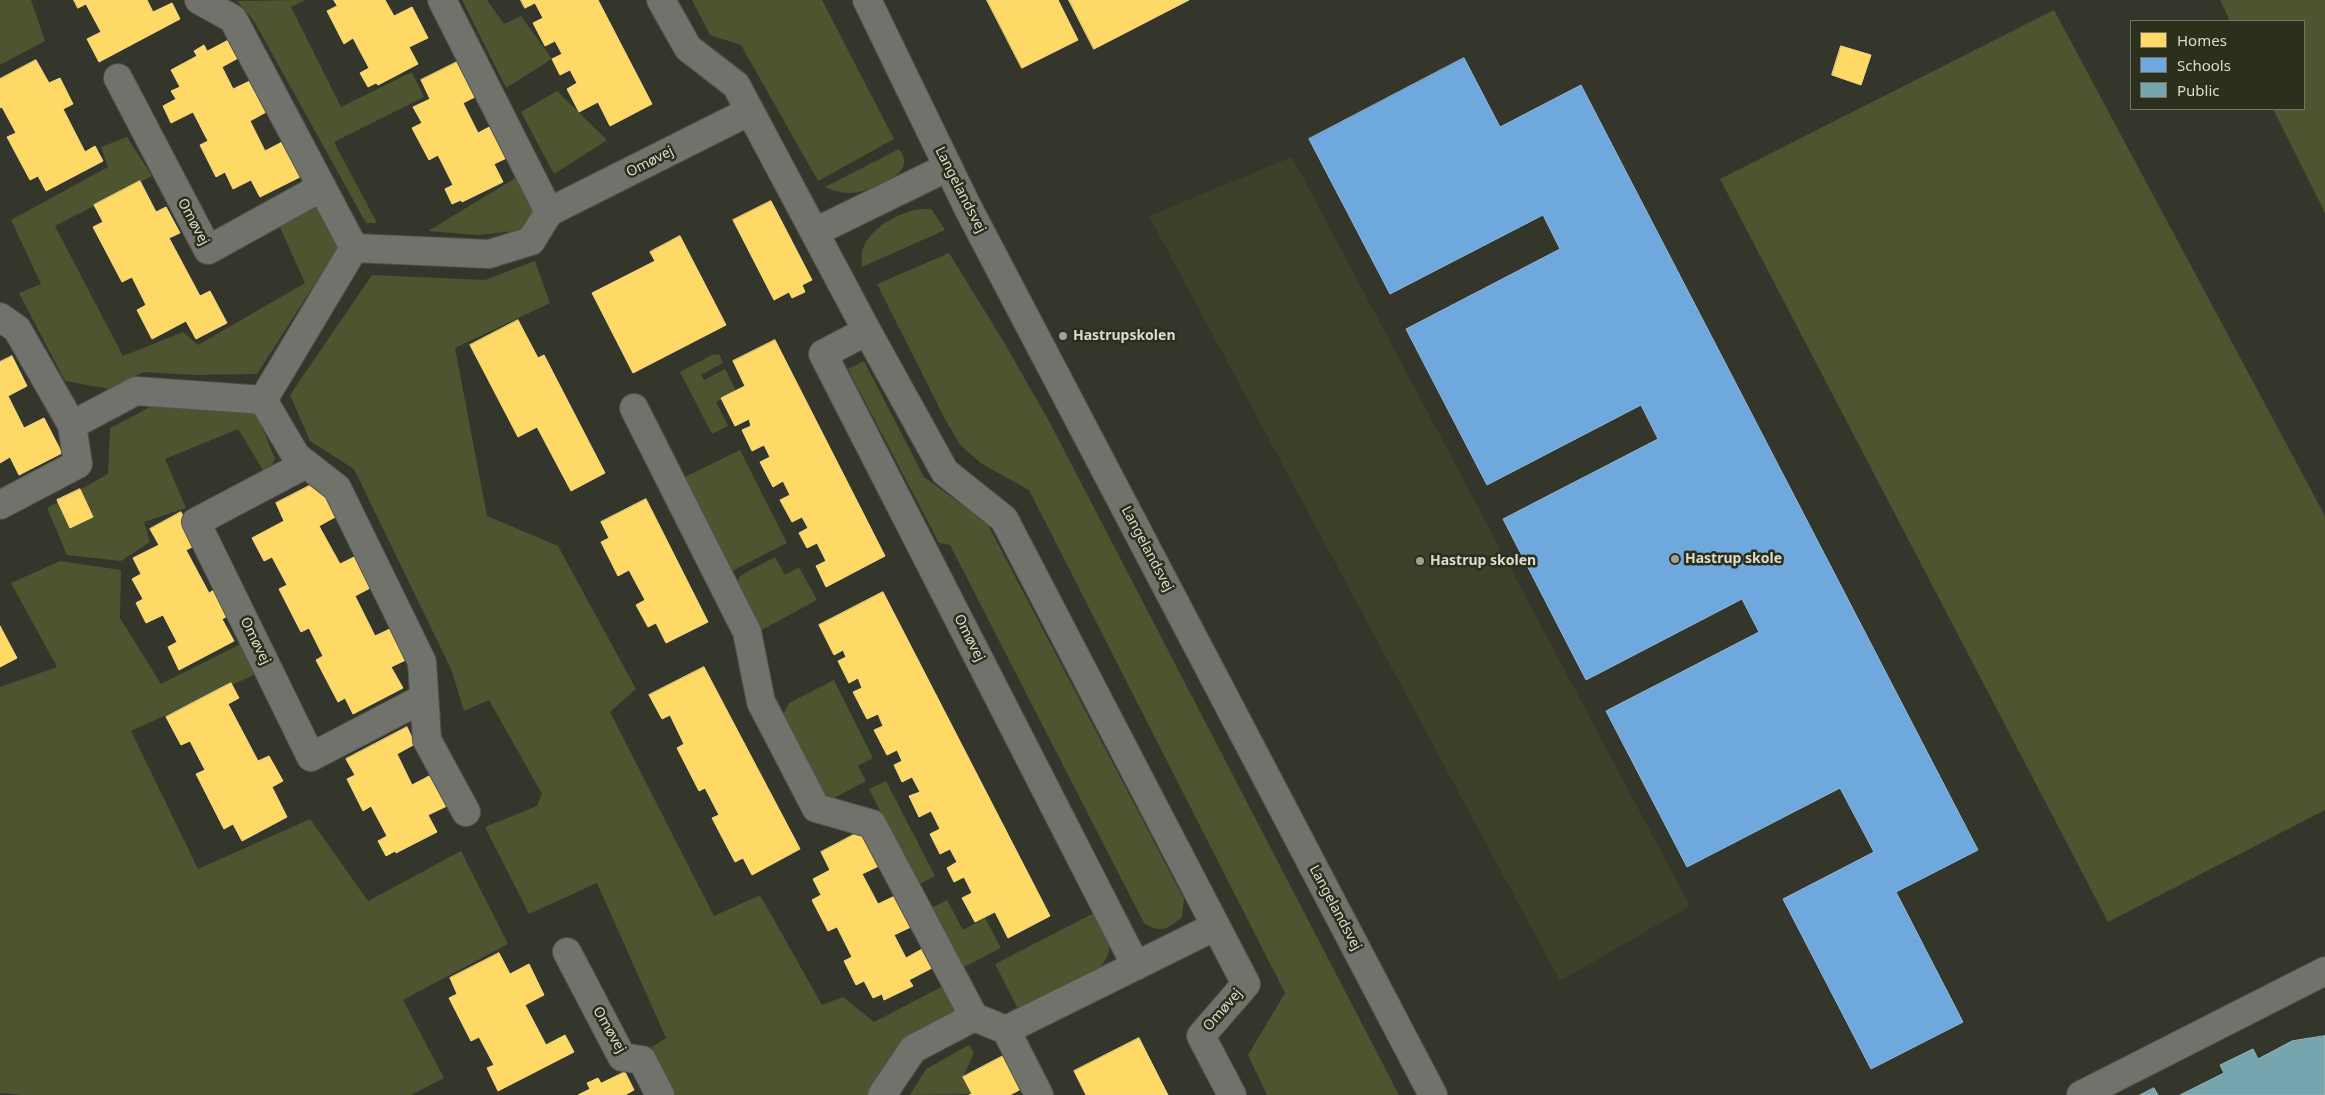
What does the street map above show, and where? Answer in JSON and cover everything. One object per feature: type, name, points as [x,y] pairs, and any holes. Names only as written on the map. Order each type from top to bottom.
[{"type":"street","points":[[199,0],[233,19],[354,248]]},
{"type":"street","points":[[354,248],[489,254],[532,241],[549,212],[442,0]]},
{"type":"street","name":"Omøvej","points":[[661,0],[688,48],[736,85],[867,331],[945,472],[1004,519],[1246,984],[1201,1036],[1232,1095]]},
{"type":"street","name":"Langelandsvej","points":[[867,0],[948,167],[1432,1095]]},
{"type":"street","name":"Omøvej","points":[[118,78],[208,250],[322,187]]},
{"type":"street","name":"Omøvej","points":[[549,212],[750,111]]},
{"type":"street","points":[[815,232],[948,167]]},
{"type":"street","points":[[264,400],[354,248]]},
{"type":"street","points":[[0,317],[17,329],[72,425],[78,464],[0,505]]},
{"type":"street","name":"Omøvej","points":[[867,331],[823,354],[1136,966]]},
{"type":"street","points":[[72,425],[136,392],[264,400]]},
{"type":"street","points":[[264,400],[296,456],[336,488],[422,662],[427,740],[466,812]]},
{"type":"street","points":[[634,408],[747,632],[761,702],[816,808],[872,824],[974,1017],[1006,1030],[1039,1095]]},
{"type":"street","name":"Omøvej","points":[[306,464],[196,522],[311,757],[424,698]]},
{"type":"street","points":[[1006,1030],[1216,926]]},
{"type":"street","name":"Omøvej","points":[[567,952],[622,1057],[642,1060],[660,1095]]},
{"type":"street","points":[[2081,1095],[2325,971]]},
{"type":"street","points":[[882,1095],[913,1049],[974,1017]]},
{"type":"shaded area","points":[[0,0],[31,0],[45,41],[0,65]]},
{"type":"shaded area","points":[[306,0],[291,7],[341,107],[412,72],[424,97],[334,142],[377,223],[366,223],[254,21],[237,1]]},
{"type":"shaded area","points":[[462,0],[487,0],[504,24],[521,16],[552,59],[506,88]]},
{"type":"shaded area","points":[[692,0],[822,0],[894,139],[818,181],[741,45],[710,35]]},
{"type":"shaded area","points":[[2220,0],[2325,0],[2325,213],[2274,110],[2305,110],[2305,20],[2230,20]]},
{"type":"shaded area","points":[[2054,10],[2325,516],[2325,810],[2108,922],[1720,179]]},
{"type":"shaded area","points":[[557,91],[607,140],[554,174],[521,112]]},
{"type":"shaded area","points":[[127,137],[152,176],[55,226],[123,356],[183,332],[198,345],[305,283],[277,221],[318,200],[338,248],[257,374],[193,375],[144,372],[109,389],[65,381],[19,293],[41,284],[11,220],[108,167],[101,147]]},
{"type":"shaded area","points":[[899,149],[904,158],[903,167],[895,176],[880,184],[852,193],[838,192],[825,187]]},
{"type":"shaded area","name":"Hastrup skolen","points":[[1292,157],[1690,906],[1560,981],[1149,216]]},
{"type":"shaded area","points":[[519,176],[537,215],[525,230],[478,235],[428,231]]},
{"type":"shaded area","points":[[931,209],[945,230],[862,267],[862,251],[866,242],[881,226],[911,211]]},
{"type":"shaded area","points":[[949,253],[1002,339],[1050,423],[1399,1095],[1267,1095],[1248,1055],[1285,993],[1029,490],[982,464],[960,445],[877,284]]},
{"type":"shaded area","points":[[535,261],[550,303],[455,348],[487,516],[558,546],[636,689],[610,712],[714,916],[760,895],[822,1005],[843,997],[874,1022],[947,984],[970,1021],[869,1095],[674,1095],[649,1049],[666,1038],[597,883],[529,914],[485,827],[537,806],[542,794],[489,700],[464,711],[451,669],[354,469],[310,441],[290,395],[372,275],[485,280]]},
{"type":"shaded area","points":[[719,354],[723,363],[701,375],[704,380],[725,369],[736,391],[716,402],[728,426],[712,434],[680,372],[712,355]]},
{"type":"shaded area","points":[[864,361],[924,477],[987,523],[1184,899],[1182,917],[1173,925],[1160,929],[1144,923],[950,545],[939,543],[848,369]]},
{"type":"shaded area","points":[[154,405],[257,414],[275,459],[266,475],[238,429],[165,459],[186,508],[144,522],[150,542],[121,561],[67,555],[47,508],[108,474],[110,428]]},
{"type":"shaded area","points":[[740,450],[787,543],[732,571],[685,477]]},
{"type":"shaded area","points":[[775,557],[785,575],[799,567],[817,600],[762,630],[737,582],[741,575]]},
{"type":"shaded area","points":[[60,561],[121,570],[120,618],[161,684],[241,644],[254,675],[131,731],[198,869],[310,819],[368,901],[461,851],[508,944],[403,1000],[444,1078],[411,1095],[22,1095],[0,1093],[0,687],[57,667],[11,583]]},
{"type":"shaded area","points":[[834,680],[873,758],[858,766],[866,781],[834,798],[822,793],[783,715],[789,703]]},
{"type":"shaded area","points":[[886,781],[935,876],[918,885],[869,789]]},
{"type":"shaded area","points":[[947,900],[963,930],[985,918],[1001,948],[962,968],[931,908]]},
{"type":"shaded area","points":[[1096,912],[1107,933],[1110,945],[1101,966],[1018,1009],[995,964]]},
{"type":"shaded area","points":[[969,1045],[974,1053],[963,1077],[972,1094],[910,1095],[926,1069]]},
{"type":"building: Homes","points":[[74,0],[147,0],[153,12],[172,3],[180,19],[99,62],[87,39],[101,32],[86,4],[78,8]]},
{"type":"building: Homes","points":[[334,0],[385,0],[394,16],[412,7],[428,38],[409,47],[418,64],[378,85],[376,83],[368,87],[360,73],[369,68],[353,38],[344,44],[327,11],[337,6]]},
{"type":"building: Homes","points":[[521,0],[598,0],[652,104],[610,126],[598,102],[579,112],[567,89],[577,83],[570,70],[560,75],[552,59],[562,54],[555,41],[545,46],[533,23],[543,18],[535,3],[525,8]]},
{"type":"building: Homes","points":[[987,0],[1058,0],[1078,40],[1022,68]]},
{"type":"building: Homes","points":[[1069,0],[1189,0],[1094,49]]},
{"type":"building: Homes","points":[[231,39],[240,57],[222,67],[233,89],[252,80],[268,111],[250,121],[265,151],[284,141],[302,176],[260,197],[251,180],[233,189],[225,172],[216,177],[200,145],[208,141],[193,112],[171,123],[163,106],[176,99],[171,91],[180,87],[171,70],[197,56],[194,51],[204,45],[207,51]]},
{"type":"building: Homes","points":[[1841,46],[1871,55],[1861,85],[1832,75]]},
{"type":"building: Homes","points":[[463,59],[481,94],[463,103],[478,133],[497,123],[513,155],[494,164],[503,182],[462,202],[461,200],[452,204],[445,189],[453,185],[438,155],[429,160],[412,128],[422,123],[413,107],[430,99],[421,80]]},
{"type":"building: Homes","points":[[36,60],[49,83],[60,78],[73,104],[63,109],[85,152],[95,146],[103,161],[46,191],[38,176],[30,180],[7,137],[16,133],[2,107],[0,108],[0,79]]},
{"type":"building: Homes","points":[[140,181],[156,212],[166,207],[180,233],[169,238],[200,296],[210,291],[227,323],[196,339],[186,321],[152,339],[137,310],[146,305],[132,277],[122,282],[93,227],[103,222],[94,205]]},
{"type":"building: Homes","points":[[771,201],[812,280],[802,285],[805,292],[792,298],[789,292],[774,300],[733,220]]},
{"type":"building: Homes","points":[[680,236],[726,325],[633,373],[592,293],[655,261],[650,252]]},
{"type":"building: Homes","points":[[518,320],[538,358],[544,355],[605,473],[571,491],[537,427],[518,437],[470,345]]},
{"type":"building: Homes","points":[[775,340],[885,556],[826,587],[816,566],[826,561],[817,543],[807,548],[799,533],[808,528],[802,517],[792,522],[780,500],[790,495],[783,481],[773,487],[760,462],[770,457],[764,445],[752,451],[742,430],[751,426],[749,419],[735,426],[721,398],[745,386],[733,361]]},
{"type":"building: Homes","points":[[12,356],[27,386],[8,396],[24,428],[44,418],[62,453],[19,475],[10,457],[0,463],[0,362]]},
{"type":"building: Homes","points":[[319,481],[337,516],[319,526],[340,564],[358,555],[374,586],[355,596],[375,636],[394,627],[410,658],[391,667],[403,688],[353,714],[345,698],[338,702],[316,660],[323,656],[309,628],[301,632],[279,589],[287,585],[272,557],[264,561],[252,538],[284,521],[276,503]]},
{"type":"building: Homes","points":[[80,489],[93,517],[70,528],[57,500]]},
{"type":"building: Homes","points":[[646,499],[708,622],[666,643],[656,623],[648,627],[636,605],[645,600],[629,570],[618,576],[601,542],[609,538],[601,522]]},
{"type":"building: Homes","points":[[181,512],[198,544],[186,550],[209,593],[219,587],[233,613],[222,619],[234,641],[179,670],[168,647],[177,642],[163,615],[146,623],[136,603],[143,599],[132,579],[141,574],[133,558],[159,545],[150,529]]},
{"type":"building: Homes","points":[[883,592],[1050,916],[1008,938],[995,912],[975,922],[962,898],[972,893],[964,877],[954,882],[947,868],[957,862],[950,849],[940,854],[930,834],[940,829],[931,811],[919,817],[909,796],[920,792],[912,777],[902,782],[894,765],[902,761],[897,750],[887,755],[874,730],[883,726],[878,714],[867,719],[853,692],[862,688],[858,678],[849,683],[838,661],[846,657],[843,650],[834,655],[819,625]]},
{"type":"building: Homes","points":[[0,626],[17,658],[0,667]]},
{"type":"building: Homes","points":[[704,667],[800,849],[752,875],[743,858],[735,862],[712,818],[719,815],[705,788],[699,791],[677,748],[684,744],[670,715],[662,719],[649,695]]},
{"type":"building: Homes","points":[[231,683],[239,698],[228,704],[258,761],[269,756],[283,781],[272,787],[287,817],[242,841],[233,824],[224,829],[196,774],[205,770],[190,741],[181,745],[166,717]]},
{"type":"building: Homes","points":[[407,727],[415,744],[397,754],[412,785],[431,775],[447,806],[428,815],[437,832],[396,853],[395,851],[386,856],[378,841],[387,836],[371,806],[363,811],[347,779],[355,775],[346,759]]},
{"type":"building: Homes","points":[[863,830],[881,865],[862,874],[878,904],[897,895],[913,926],[894,935],[906,958],[924,948],[934,967],[909,980],[913,986],[884,1000],[882,994],[873,998],[864,981],[856,985],[844,961],[852,957],[837,927],[828,931],[812,900],[821,895],[813,879],[830,870],[821,852]]},
{"type":"building: Homes","points":[[499,953],[510,974],[529,964],[544,995],[525,1005],[546,1045],[565,1035],[574,1052],[498,1091],[487,1068],[494,1065],[479,1037],[471,1041],[449,998],[457,994],[450,978]]},
{"type":"building: Homes","points":[[1139,1038],[1168,1095],[1086,1095],[1074,1071]]},
{"type":"building: Homes","points":[[1003,1056],[1021,1089],[1010,1095],[969,1095],[972,1094],[963,1077]]},
{"type":"building: Homes","points":[[625,1072],[634,1090],[625,1095],[578,1095],[590,1089],[587,1083],[598,1078],[601,1083]]},
{"type":"building: Schools","name":"Hastrup skole","points":[[1464,58],[1500,127],[1581,85],[1978,850],[1896,892],[1963,1022],[1871,1069],[1783,899],[1874,852],[1840,788],[1687,867],[1606,711],[1759,632],[1742,599],[1586,680],[1503,519],[1658,439],[1641,405],[1487,485],[1406,329],[1560,249],[1543,215],[1390,294],[1309,139]]},
{"type":"building: Public","points":[[2325,1036],[2325,1095],[2180,1095],[2224,1073],[2220,1065],[2253,1049],[2258,1059],[2292,1041]]},
{"type":"building: Public","points":[[2154,1088],[2158,1095],[2140,1095]]},
{"type":"place","name":"Hastrupskolen","points":[[1063,336]]},
{"type":"place","name":"Hastrup skole","points":[[1675,559]]},
{"type":"place","name":"Hastrup skolen","points":[[1420,561]]}]
